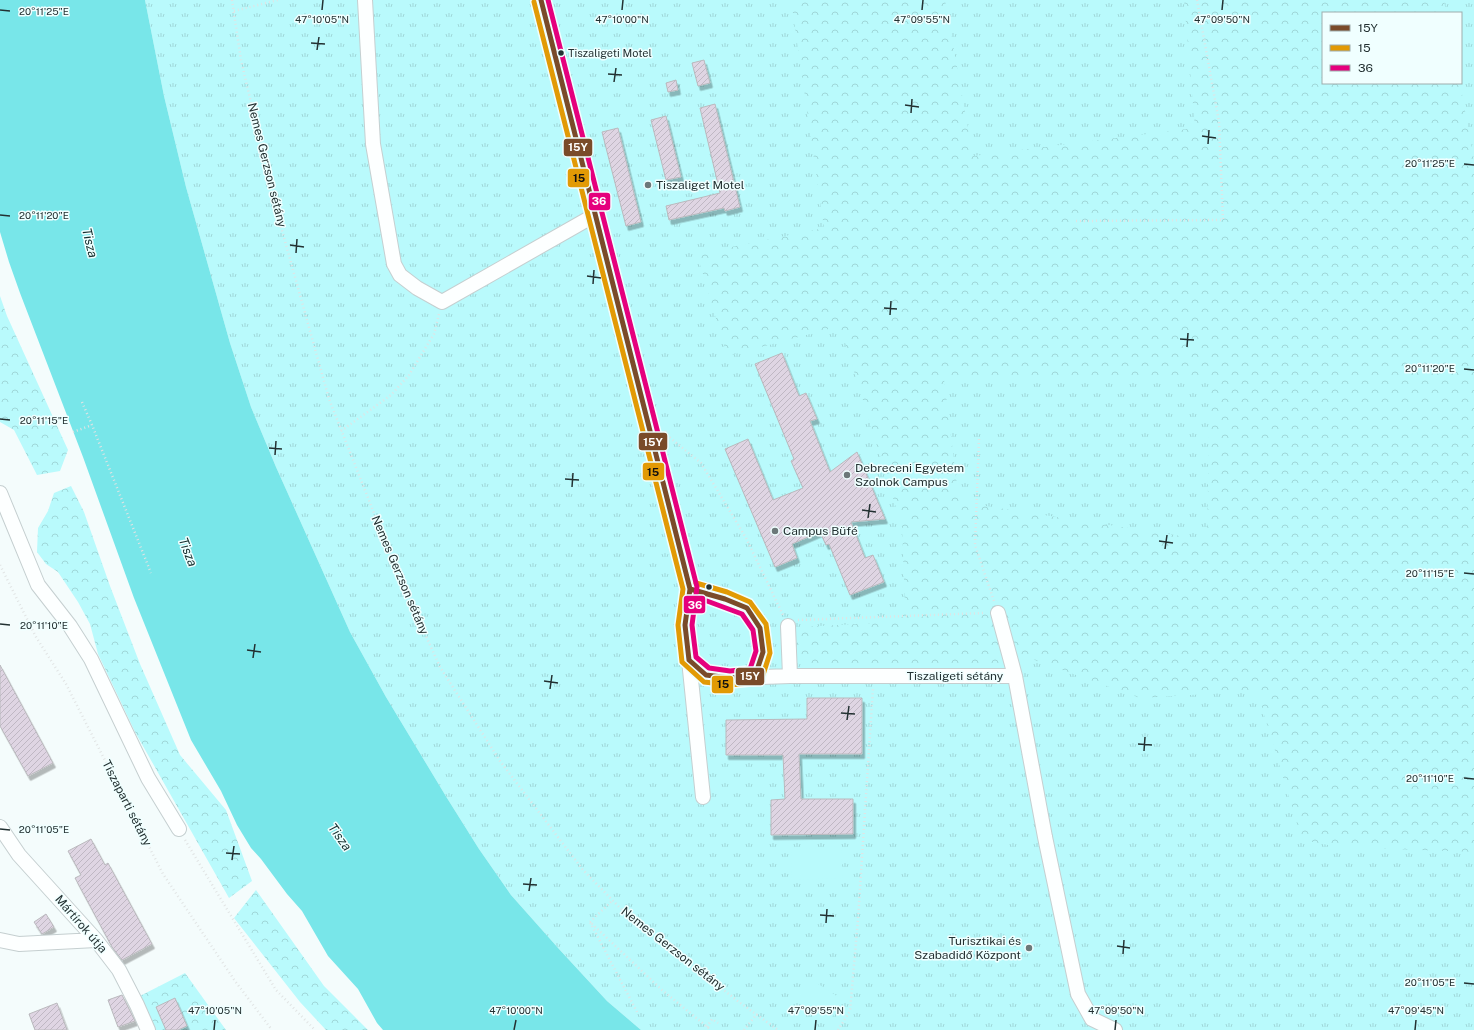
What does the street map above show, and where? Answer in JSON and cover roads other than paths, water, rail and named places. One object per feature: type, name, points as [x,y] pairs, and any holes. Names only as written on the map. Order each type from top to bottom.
[{"type":"street","points":[[365,0],[373,144],[394,264],[400,275],[417,288],[442,302],[595,215]]},
{"type":"street","points":[[541,0],[690,589],[685,625],[703,797]]},
{"type":"street","points":[[0,493],[38,584],[70,626],[91,659],[148,778],[179,829]]},
{"type":"street","points":[[690,589],[725,598],[747,608],[760,628],[763,652],[755,676]]},
{"type":"street","points":[[998,612],[1015,676]]},
{"type":"street","points":[[787,624],[790,676]]},
{"type":"street","name":"Tiszaligeti sétány","points":[[689,660],[706,675],[730,678],[755,676],[1015,676],[1045,837],[1078,994],[1092,1019],[1115,1030]]},
{"type":"street","name":"Mártírok útja","points":[[0,827],[19,855],[96,940],[119,970],[148,1030]]},
{"type":"street","points":[[0,940],[19,944],[96,940]]},
{"type":"water","name":"Tisza","points":[[0,0],[145,0],[164,96],[186,187],[230,343],[251,407],[276,467],[350,632],[386,697],[447,798],[479,849],[511,895],[607,1001],[641,1030],[383,1030],[377,1023],[358,989],[328,956],[302,911],[251,848],[237,825],[221,791],[191,740],[134,598],[83,457],[20,293],[0,232]]},
{"type":"place","name":"Tiszaligeti Motel","points":[[561,53]]},
{"type":"place","name":"Tiszaliget Motel","points":[[648,185]]},
{"type":"place","name":"Debreceni Egyetem Szolnok Campus","points":[[847,475]]},
{"type":"place","name":"Campus Büfé","points":[[775,531]]},
{"type":"place","name":"Turisztikai és Szabadidő Központ","points":[[1029,948]]}]
